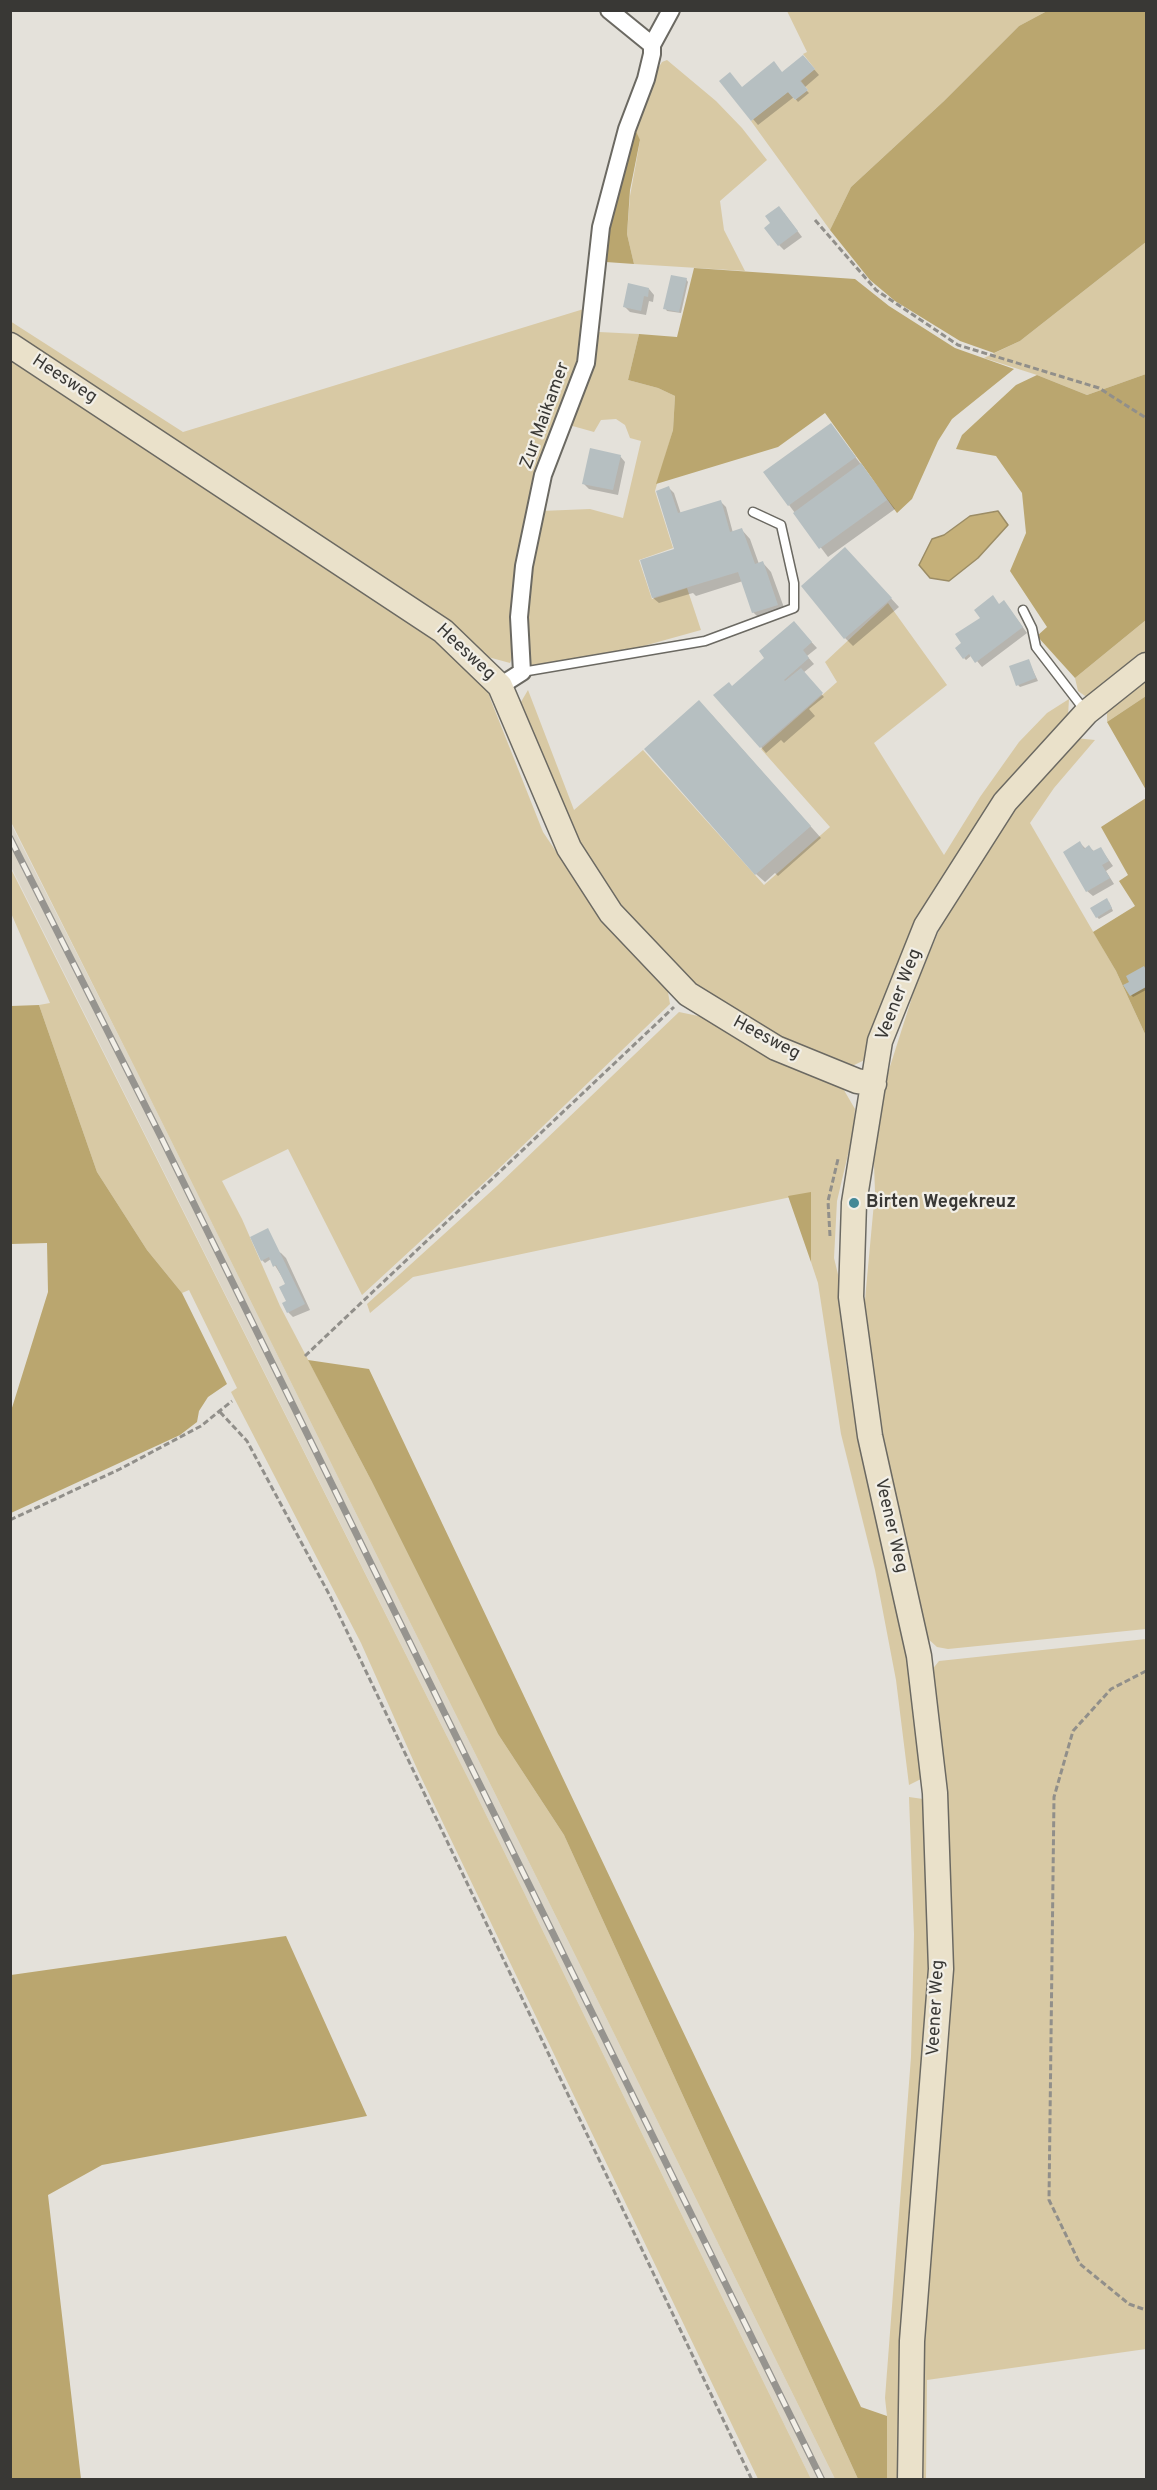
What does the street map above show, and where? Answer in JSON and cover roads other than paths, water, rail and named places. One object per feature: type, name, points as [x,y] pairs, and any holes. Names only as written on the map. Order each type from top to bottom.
[{"type":"main road","name":"Heesweg","points":[[10,345],[444,631],[500,686],[568,848],[611,914],[688,994],[776,1048],[857,1081],[874,1084]]},
{"type":"main road","name":"Veener Weg","points":[[910,2480],[912,2341],[941,1957],[935,1793],[919,1656],[870,1436],[851,1297],[854,1203],[880,1041],[926,926],[1005,801],[1086,712],[1146,665]]},
{"type":"street","points":[[609,10],[652,45]]},
{"type":"street","name":"Zur Maikamer","points":[[522,672],[519,617],[529,543],[543,476],[586,363],[601,227],[627,129],[646,79],[652,45],[671,10]]},
{"type":"street","points":[[500,686],[522,672]]},
{"type":"lane","points":[[522,672],[705,641],[794,608],[794,582],[781,525],[753,512]]},
{"type":"lane","points":[[1023,610],[1032,628],[1036,647],[1086,712]]},
{"type":"railway","points":[[10,838],[162,1139],[822,2480]]},
{"type":"place","name":"Birten Wegekreuz","points":[[854,1203]]}]
